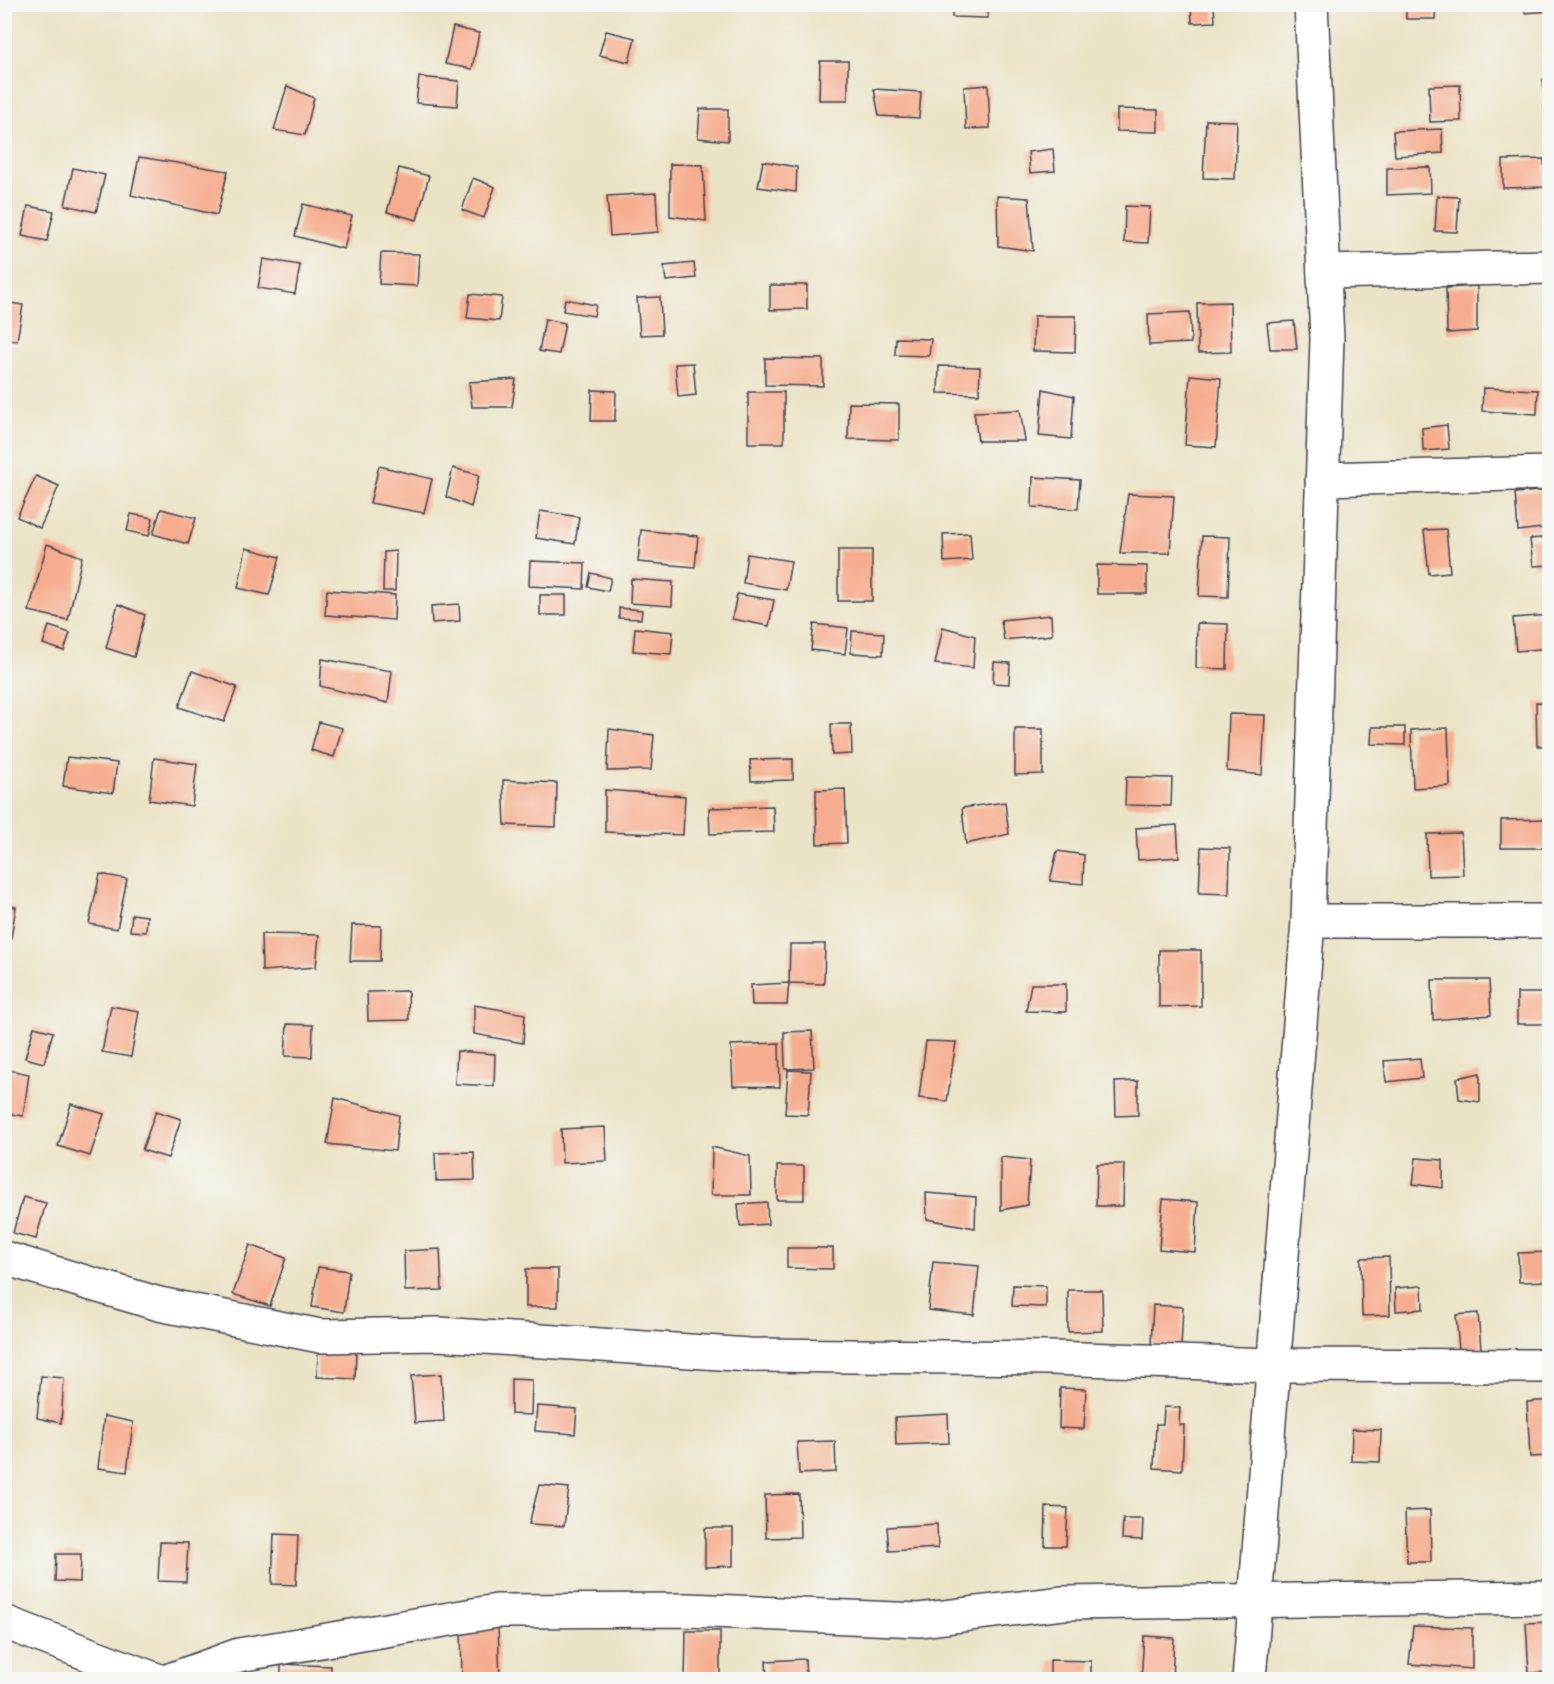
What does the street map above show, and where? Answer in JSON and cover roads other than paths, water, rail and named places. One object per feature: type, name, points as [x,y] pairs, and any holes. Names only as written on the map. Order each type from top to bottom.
[{"type":"street","points":[[1249,1680],[1308,921],[1327,339],[1311,4]]},
{"type":"street","points":[[1324,272],[1550,267]]},
{"type":"street","points":[[1322,479],[1550,473]]},
{"type":"street","points":[[1308,921],[1550,921]]},
{"type":"street","points":[[4,1258],[159,1304],[320,1336],[439,1334],[749,1355],[1049,1358],[1273,1365],[1550,1366]]},
{"type":"street","points":[[170,1680],[239,1655],[497,1611],[688,1610],[919,1620],[1063,1603],[1550,1597]]},
{"type":"street","points":[[4,1622],[157,1680]]}]
